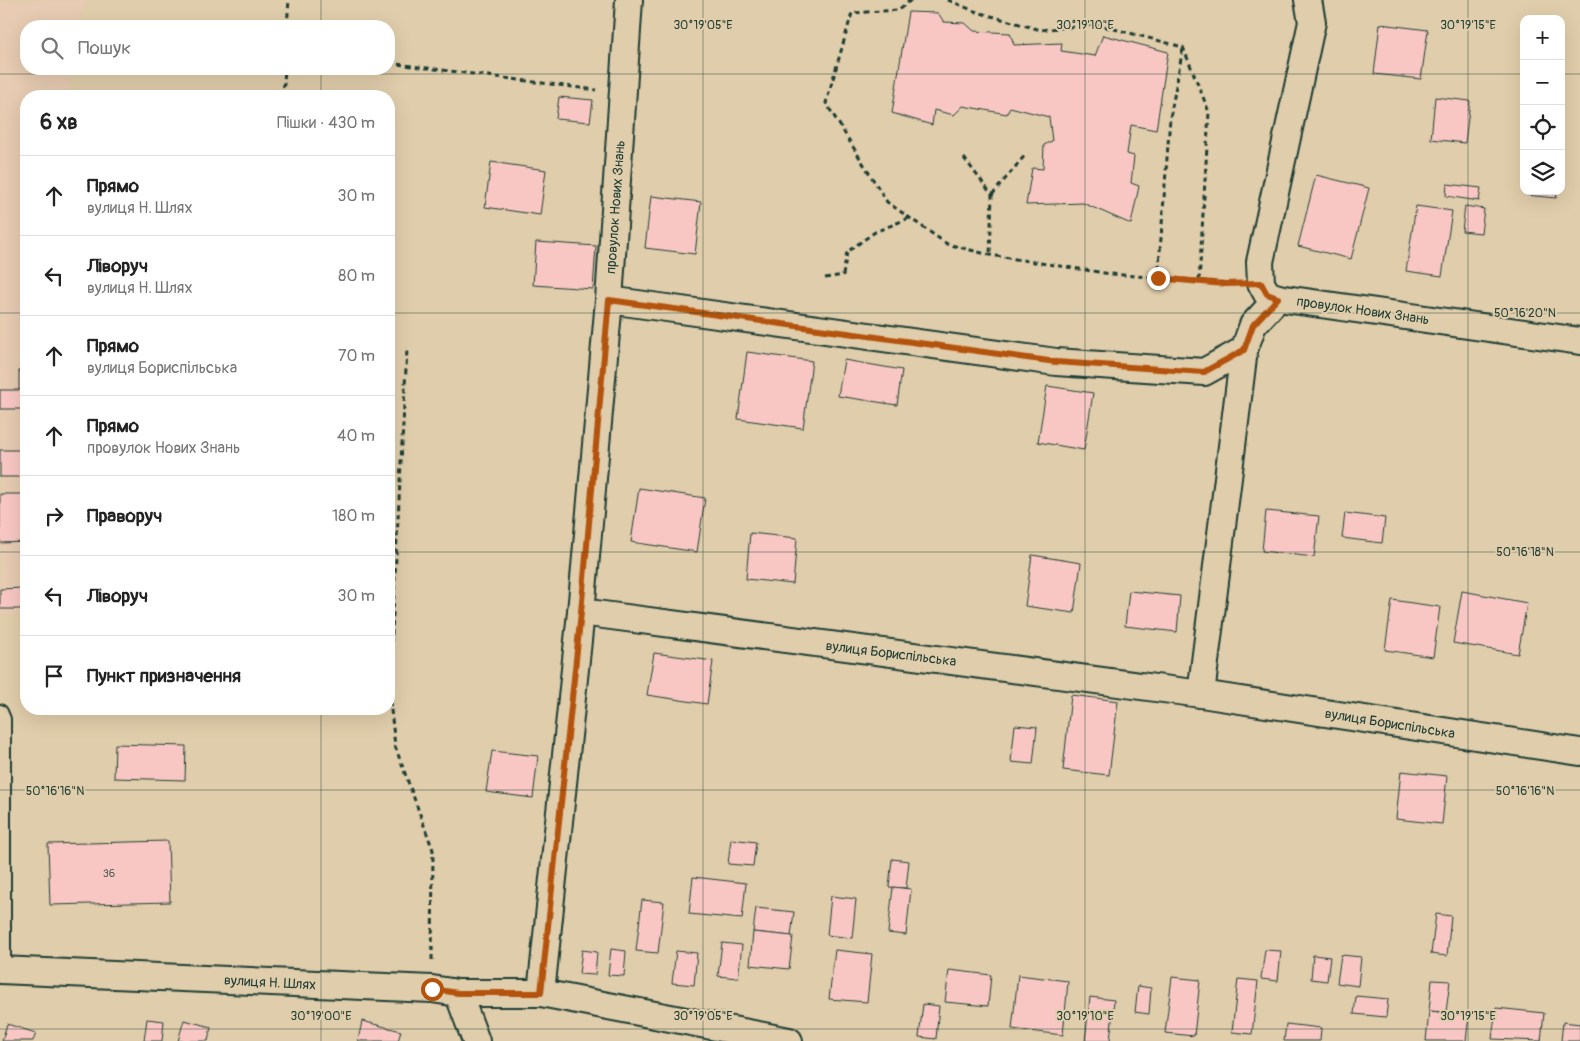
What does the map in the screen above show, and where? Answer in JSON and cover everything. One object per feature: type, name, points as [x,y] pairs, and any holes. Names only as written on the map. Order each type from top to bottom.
[{"type":"street","name":"провулок Нових Знань","points":[[581,612],[609,300],[629,0]]},
{"type":"street","points":[[1201,694],[1244,350],[1253,325],[1270,291],[1260,262],[1312,22],[1308,0]]},
{"type":"street","name":"провулок Нових Знань","points":[[1270,291],[1580,341]]},
{"type":"street","points":[[609,300],[1056,362],[1204,372],[1244,350]]},
{"type":"street","points":[[541,993],[581,612]]},
{"type":"street","name":"вулиця Бориспільська","points":[[581,612],[1201,694],[1580,752]]},
{"type":"street","name":"вулиця Н. Шлях","points":[[1,970],[432,989],[458,993],[541,993],[789,1041]]},
{"type":"street","points":[[458,993],[476,1041]]},
{"type":"lane","points":[[0,712],[3,719],[1,970]]},
{"type":"path","points":[[288,20],[289,0]]},
{"type":"path","points":[[910,0],[898,10],[852,13],[826,104],[888,202],[947,244],[990,255],[1111,274],[1270,291]]},
{"type":"path","points":[[948,0],[977,12],[1041,30],[1095,24],[1183,47]]},
{"type":"path","points":[[1158,278],[1170,118],[1183,47]]},
{"type":"path","points":[[1183,47],[1209,112],[1199,282]]},
{"type":"path","points":[[395,64],[623,94]]},
{"type":"path","points":[[283,90],[285,75]]},
{"type":"path","points":[[990,255],[992,194],[1026,154]]},
{"type":"path","points":[[964,158],[992,194]]},
{"type":"path","points":[[825,278],[843,275],[847,252],[874,232],[909,217]]},
{"type":"path","points":[[395,576],[407,349]]},
{"type":"path","points":[[392,715],[395,746],[433,850],[432,989]]},
{"type":"shaded area","points":[[0,0],[87,0],[78,20],[20,20],[20,75],[71,75],[69,90],[20,90],[20,614],[0,615]]},
{"type":"building","points":[[908,12],[938,13],[944,22],[965,23],[974,31],[1010,33],[1014,45],[1062,43],[1061,51],[1095,56],[1103,35],[1168,52],[1156,130],[1131,125],[1127,154],[1134,156],[1131,183],[1139,186],[1131,224],[1083,203],[1026,205],[1032,168],[1043,169],[1044,145],[1052,141],[1049,117],[1010,107],[1007,114],[963,106],[954,115],[934,110],[932,125],[892,113]]},
{"type":"building","points":[[1380,24],[1428,30],[1421,79],[1374,74]]},
{"type":"building","points":[[559,97],[593,100],[590,122],[556,119]]},
{"type":"building","points":[[1435,97],[1470,101],[1465,143],[1431,139]]},
{"type":"building","points":[[491,162],[546,170],[540,215],[485,207]]},
{"type":"building","points":[[1316,175],[1369,188],[1351,259],[1298,246]]},
{"type":"building","points":[[1447,184],[1481,188],[1479,201],[1446,196]]},
{"type":"building","points":[[1526,195],[1556,195],[1556,198]]},
{"type":"building","points":[[651,196],[701,202],[695,254],[645,248]]},
{"type":"building","points":[[1416,206],[1452,211],[1442,276],[1406,271]]},
{"type":"building","points":[[1465,206],[1484,209],[1481,233],[1462,231]]},
{"type":"building","points":[[536,242],[596,246],[593,289],[533,285]]},
{"type":"building","points":[[747,352],[812,361],[803,428],[738,419]]},
{"type":"building","points":[[844,360],[902,370],[897,405],[838,396]]},
{"type":"building","points":[[19,371],[20,371],[20,390]]},
{"type":"building","points":[[1047,386],[1093,393],[1084,450],[1038,442]]},
{"type":"building","points":[[0,390],[20,390],[20,409],[0,409]]},
{"type":"building","points":[[0,450],[20,450],[20,477],[0,477]]},
{"type":"building","points":[[639,488],[705,498],[697,552],[631,542]]},
{"type":"building","points":[[0,494],[20,494],[20,542],[0,543]]},
{"type":"building","points":[[1266,511],[1319,516],[1314,557],[1262,551]]},
{"type":"building","points":[[1345,513],[1385,518],[1382,543],[1342,538]]},
{"type":"building","points":[[750,533],[797,538],[793,584],[746,579]]},
{"type":"building","points":[[1032,555],[1081,563],[1074,613],[1025,606]]},
{"type":"building","points":[[20,588],[20,609],[0,609],[0,589]]},
{"type":"building","points":[[1129,591],[1180,596],[1177,632],[1125,626]]},
{"type":"building","points":[[1462,591],[1527,603],[1518,654],[1453,643]]},
{"type":"building","points":[[1392,600],[1440,607],[1433,657],[1385,650]]},
{"type":"building","points":[[654,653],[713,661],[707,704],[647,695]]},
{"type":"building","points":[[1071,695],[1118,701],[1109,775],[1063,770]]},
{"type":"building","points":[[1015,725],[1037,727],[1033,764],[1011,762]]},
{"type":"building","points":[[115,744],[186,746],[185,780],[114,778]]},
{"type":"building","points":[[492,751],[538,756],[533,798],[486,792]]},
{"type":"building","points":[[1401,771],[1447,776],[1442,824],[1396,819]]},
{"type":"building","points":[[731,839],[756,842],[753,866],[728,864]]},
{"type":"building","points":[[168,841],[170,902],[50,905],[48,844]]},
{"type":"building","points":[[892,859],[909,861],[906,888],[889,887]]},
{"type":"building","points":[[693,877],[746,883],[742,919],[689,914]]},
{"type":"building","points":[[893,887],[911,889],[906,935],[888,933]]},
{"type":"building","points":[[831,896],[856,899],[852,938],[827,935]]},
{"type":"building","points":[[642,900],[664,902],[658,953],[636,951]]},
{"type":"building","points":[[756,908],[794,912],[791,936],[753,932]]},
{"type":"building","points":[[1436,914],[1451,916],[1447,956],[1431,954]]},
{"type":"building","points":[[753,932],[793,936],[789,969],[750,965]]},
{"type":"building","points":[[722,943],[742,945],[738,978],[718,976]]},
{"type":"building","points":[[611,949],[626,951],[624,976],[608,975]]},
{"type":"building","points":[[582,950],[597,952],[595,975],[579,974]]},
{"type":"building","points":[[835,950],[872,954],[867,1002],[829,999]]},
{"type":"building","points":[[1265,950],[1281,951],[1278,981],[1261,979]]},
{"type":"building","points":[[676,951],[697,953],[694,985],[672,983]]},
{"type":"building","points":[[1313,955],[1330,957],[1327,981],[1311,979]]},
{"type":"building","points":[[1341,955],[1361,957],[1358,986],[1337,983]]},
{"type":"building","points":[[949,970],[991,975],[988,1006],[945,1002]]},
{"type":"building","points":[[1018,975],[1068,981],[1063,1035],[1012,1029]]},
{"type":"building","points":[[1172,977],[1200,980],[1194,1036],[1165,1033]]},
{"type":"building","points":[[1238,979],[1258,981],[1252,1034],[1232,1032]]},
{"type":"building","points":[[1432,980],[1450,981],[1446,1012],[1429,1011]]},
{"type":"building","points":[[1138,986],[1151,988],[1149,1014],[1135,1012]]},
{"type":"building","points":[[1356,996],[1388,999],[1386,1017],[1354,1014]]},
{"type":"building","points":[[1090,997],[1114,1000],[1110,1041],[1085,1041]]},
{"type":"building","points":[[923,1004],[939,1006],[936,1039],[919,1037]]},
{"type":"building","points":[[1496,1008],[1544,1013],[1541,1041],[1492,1039]]},
{"type":"building","points":[[1429,1011],[1469,1015],[1466,1041],[1426,1041]]},
{"type":"building","points":[[147,1019],[164,1021],[162,1041],[144,1041]]},
{"type":"building","points":[[184,1020],[211,1027],[208,1041],[178,1041]]},
{"type":"building","points":[[362,1021],[401,1031],[398,1041],[358,1041]]},
{"type":"building","points":[[1563,1022],[1580,1024],[1580,1041],[1561,1041]]},
{"type":"building","points":[[7,1024],[36,1033],[33,1041],[2,1041]]},
{"type":"building","points":[[1286,1024],[1321,1028],[1320,1041],[1284,1041]]},
{"type":"route","points":[[432,989],[458,993],[541,993],[581,612],[609,300],[1056,362],[1204,372],[1244,350],[1253,325],[1278,298],[1267,294],[1261,283],[1224,284],[1158,278]]}]
